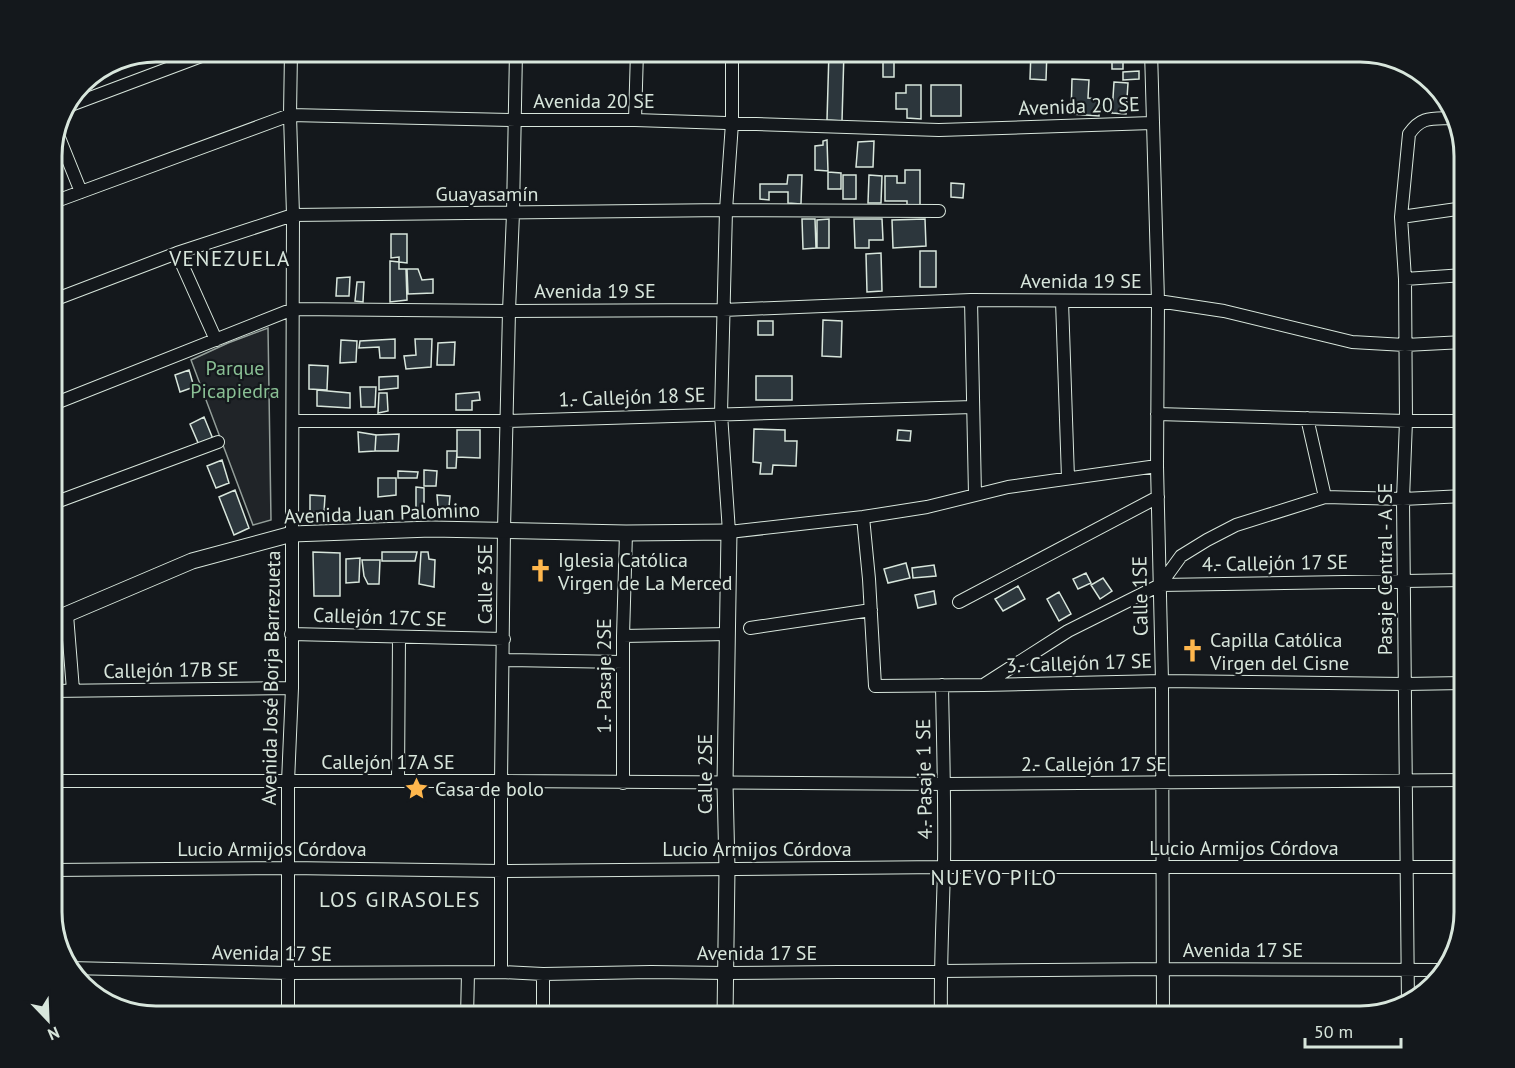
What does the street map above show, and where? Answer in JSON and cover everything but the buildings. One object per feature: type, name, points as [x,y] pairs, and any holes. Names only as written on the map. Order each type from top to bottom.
[{"type":"street","points":[[77,103],[186,62]]},
{"type":"street","name":"Avenida José Borja Barrezueta","points":[[288,1006],[288,782],[292,688],[293,421],[291,62]]},
{"type":"street","name":"Calle 3SE","points":[[501,972],[504,530],[516,62]]},
{"type":"street","points":[[635,120],[637,62]]},
{"type":"street","points":[[732,62],[732,123],[726,210],[721,414],[729,532],[863,518],[927,507],[1008,487],[1157,466]]},
{"type":"street","name":"Calle 1SE","points":[[1151,62],[1158,301],[1157,466],[1162,681],[1163,1006]]},
{"type":"street","name":"Avenida 20 SE","points":[[62,199],[290,115],[635,120],[939,130],[1152,123]]},
{"type":"street","name":"Pasaje Central - A SE","points":[[1408,993],[1403,499],[1406,422],[1405,279],[1401,217],[1409,134],[1416,124],[1426,119],[1445,118]]},
{"type":"street","points":[[63,146],[81,192]]},
{"type":"street","points":[[1401,217],[1454,209]]},
{"type":"street","name":"Guayasamín","points":[[62,297],[177,253],[293,215],[726,210],[939,211]]},
{"type":"street","points":[[177,253],[216,340]]},
{"type":"street","points":[[1405,279],[1454,276]]},
{"type":"street","points":[[971,300],[975,495]]},
{"type":"street","name":"Avenida 19 SE","points":[[62,401],[293,309],[723,310],[971,300],[1158,301],[1224,311],[1352,342],[1405,345],[1454,343]]},
{"type":"street","points":[[1062,301],[1068,478]]},
{"type":"street","name":"1.- Callejón 18 SE","points":[[293,421],[507,420],[973,407]]},
{"type":"street","points":[[1157,414],[1406,422],[1454,421]]},
{"type":"street","points":[[1307,418],[1325,497]]},
{"type":"street","points":[[62,500],[218,442]]},
{"type":"street","points":[[983,685],[1068,631],[1160,585],[1181,556],[1236,525],[1325,497],[1403,499],[1454,496]]},
{"type":"street","points":[[959,602],[1158,497]]},
{"type":"street","points":[[750,628],[871,610],[863,518]]},
{"type":"street","name":"Avenida Juan Palomino","points":[[62,617],[192,561],[292,534],[431,530],[729,532]]},
{"type":"street","name":"Calle 2SE","points":[[725,1006],[727,869],[725,784],[729,532]]},
{"type":"street","name":"1.- Pasaje 2SE","points":[[623,783],[626,533]]},
{"type":"street","name":"4.- Callejón 17 SE","points":[[1160,585],[1454,580]]},
{"type":"street","name":"3.- Callejón 17 SE","points":[[871,610],[875,686],[1162,681],[1454,683]]},
{"type":"street","points":[[68,615],[73,690]]},
{"type":"street","points":[[623,636],[728,633]]},
{"type":"street","name":"Callejón 17C SE","points":[[291,634],[504,639]]},
{"type":"street","points":[[398,781],[399,637]]},
{"type":"street","points":[[504,660],[623,662]]},
{"type":"street","name":"4.- Pasaje 1 SE","points":[[941,1006],[945,784],[942,685]]},
{"type":"street","name":"Callejón 17B SE","points":[[62,690],[292,688]]},
{"type":"street","name":"2.- Callejón 17 SE","points":[[725,784],[1454,780]]},
{"type":"street","name":"Callejón 17A SE","points":[[62,781],[501,781],[725,784]]},
{"type":"street","name":"Lucio Armijos Córdova","points":[[62,870],[289,868],[502,871],[944,867],[1454,867]]},
{"type":"street","name":"Avenida 17 SE","points":[[80,968],[288,973],[501,972],[543,974],[1163,969],[1434,970]]},
{"type":"street","points":[[467,1006],[468,973]]},
{"type":"street","points":[[543,974],[543,1006]]},
{"type":"green space","name":"Parque Picapiedra","points":[[268,328],[271,520],[253,525],[191,360]]},
{"type":"place","name":"Iglesia Católica Virgen de La Merced","points":[[540,571]]},
{"type":"place","name":"Capilla Católica Virgen del Cisne","points":[[1192,651]]},
{"type":"place","name":"Casa de bolo","points":[[417,789]]},
{"type":"district","name":"VENEZUELA","points":[[230,259]]},
{"type":"district","name":"NUEVO PILO","points":[[994,878]]},
{"type":"district","name":"LOS GIRASOLES","points":[[400,900]]}]
